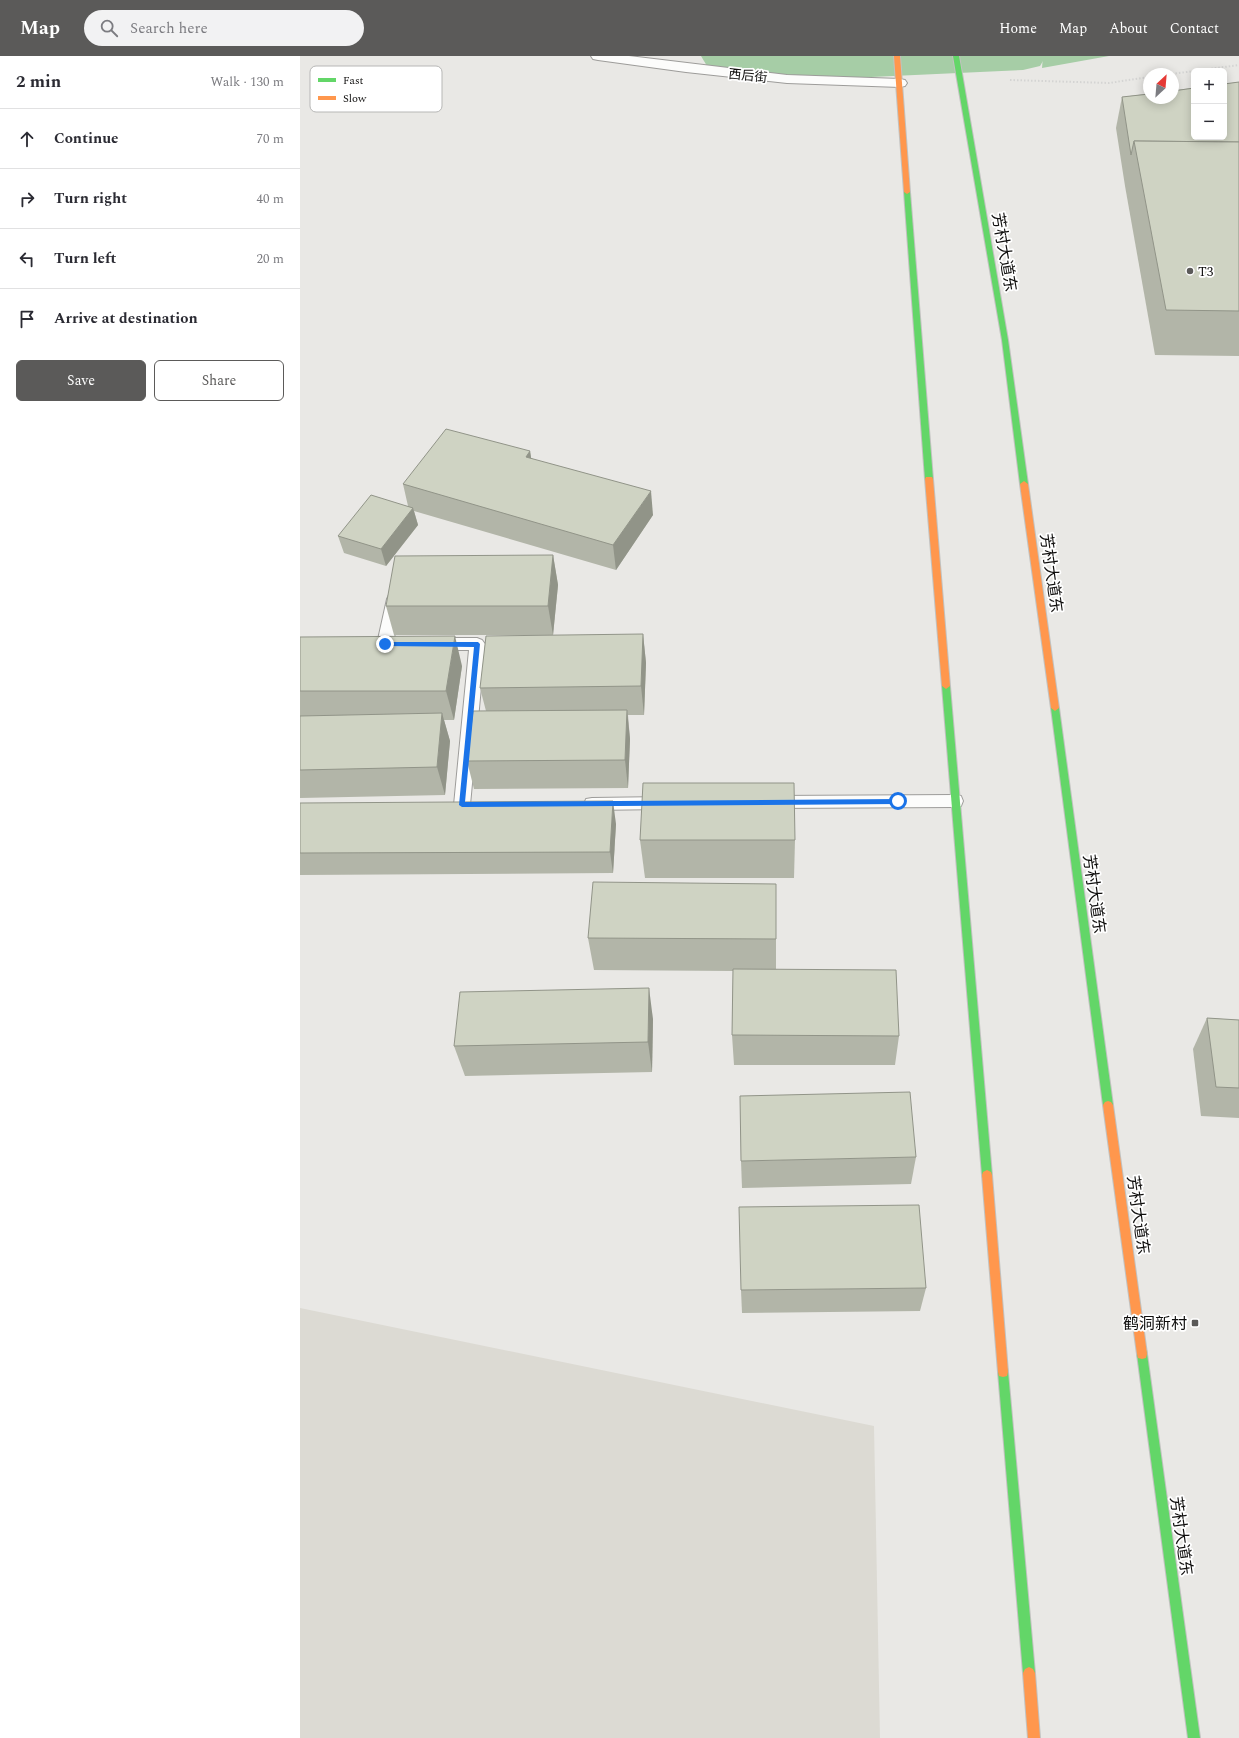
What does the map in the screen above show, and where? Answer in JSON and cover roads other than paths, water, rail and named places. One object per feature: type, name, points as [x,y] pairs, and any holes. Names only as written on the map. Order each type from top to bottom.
[{"type":"highway","points":[[897,56],[916,332],[1034,1738]]},
{"type":"highway","name":"芳村大道东","points":[[956,56],[1005,340],[1194,1738]]},
{"type":"street","name":"西后街","points":[[598,56],[693,69],[787,79],[899,77]]},
{"type":"lane","points":[[397,584],[385,644],[478,644],[462,805]]},
{"type":"lane","points":[[756,802],[955,801]]},
{"type":"lane","points":[[573,804],[684,803]]},
{"type":"waterway","points":[[724,56],[828,65],[1023,56]]},
{"type":"place","name":"T3","points":[[1190,271]]},
{"type":"place","name":"鹤洞新村","points":[[1195,1323]]}]
